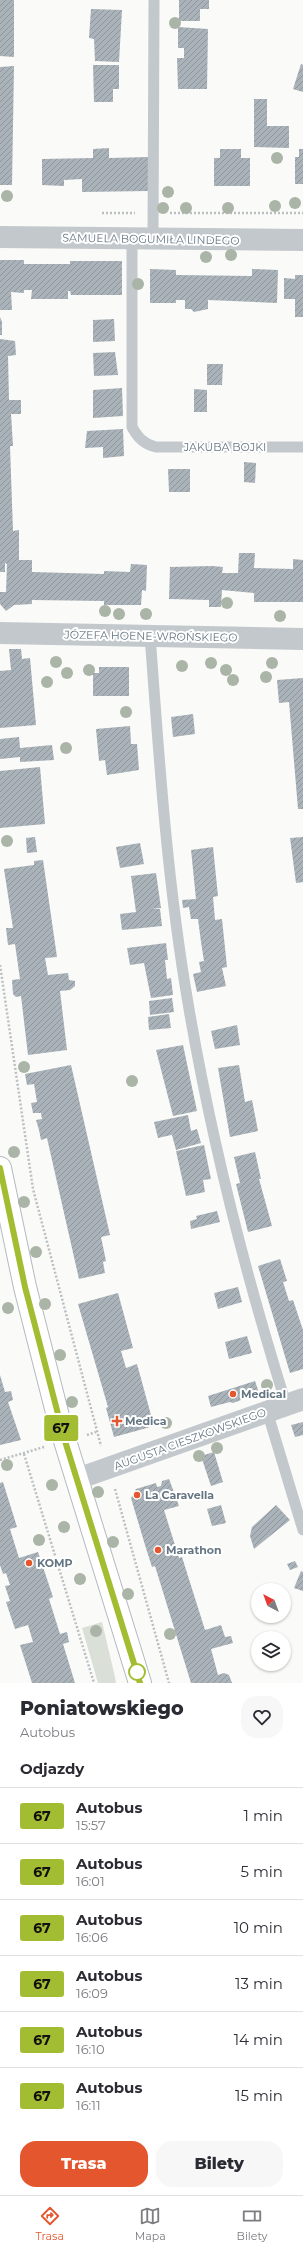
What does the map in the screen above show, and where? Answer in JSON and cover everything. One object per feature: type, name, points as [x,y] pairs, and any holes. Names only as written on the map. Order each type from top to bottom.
[{"type":"street","name":"SAMUELA BOGUMIŁA LINDEGO","points":[[0,237],[303,240]]},
{"type":"street","name":"JÓZEFA HOENE-WROŃSKIEGO","points":[[0,632],[303,639]]},
{"type":"street","points":[[1,1181],[29,1301],[65,1441],[140,1683]]},
{"type":"street","name":"AUGUSTA CIESZKOWSKIEGO","points":[[77,1478],[106,1458],[285,1405]]},
{"type":"lane","points":[[143,239],[154,0]]},
{"type":"lane","name":"JAKUBA BOJKI","points":[[143,239],[132,427],[138,438],[147,444],[162,447],[303,447]]},
{"type":"lane","points":[[150,635],[159,773],[166,844],[188,1003],[234,1221],[285,1405],[303,1530]]},
{"type":"path","points":[[0,965],[33,1189],[169,1683]]},
{"type":"path","points":[[0,1460],[65,1441]]},
{"type":"path","points":[[24,1454],[94,1683]]},
{"type":"shaded area","points":[[102,1622],[116,1683],[98,1683],[82,1628]]},
{"type":"building","points":[[0,0],[14,0],[14,57],[0,56]]},
{"type":"building","points":[[179,0],[209,0],[209,9],[200,9],[200,21],[179,21]]},
{"type":"building","points":[[91,9],[122,10],[119,62],[95,61],[94,39],[89,38]]},
{"type":"building","points":[[178,27],[208,29],[207,89],[178,89],[177,58],[184,58],[184,48],[178,48]]},
{"type":"building","points":[[301,64],[303,65],[303,92],[293,89]]},
{"type":"building","points":[[93,65],[119,65],[119,89],[113,89],[113,102],[94,102]]},
{"type":"building","points":[[14,66],[12,185],[0,185],[0,67]]},
{"type":"building","points":[[254,99],[267,99],[267,126],[289,126],[289,148],[254,147]]},
{"type":"building","points":[[109,148],[109,158],[149,157],[148,191],[82,192],[82,179],[64,180],[64,186],[42,185],[42,159],[93,158],[93,149]]},
{"type":"building","points":[[220,149],[241,149],[241,158],[250,158],[250,186],[214,186],[214,158],[220,158]]},
{"type":"building","points":[[299,149],[303,149],[303,184],[295,184],[295,157],[299,157]]},
{"type":"building","points":[[0,260],[24,260],[24,264],[70,264],[70,261],[122,261],[122,295],[71,295],[70,291],[68,291],[68,299],[31,299],[32,290],[24,290],[24,293],[11,292],[12,310],[0,310]]},
{"type":"building","points":[[150,269],[176,270],[176,275],[252,276],[252,269],[278,270],[277,303],[208,300],[208,309],[194,312],[191,309],[185,309],[185,300],[176,300],[176,303],[150,303]]},
{"type":"building","points":[[295,275],[303,275],[303,317],[295,317],[295,299],[284,299],[284,278],[295,279]]},
{"type":"building","points":[[0,317],[2,322],[2,335],[0,335]]},
{"type":"building","points":[[114,319],[115,341],[93,342],[93,320]]},
{"type":"building","points":[[0,339],[15,341],[16,355],[8,356],[9,400],[21,400],[21,414],[11,414],[13,446],[10,446],[13,531],[19,530],[19,560],[32,560],[32,572],[104,574],[104,571],[130,572],[131,564],[147,565],[146,591],[142,590],[141,605],[104,605],[104,601],[32,600],[32,604],[14,605],[6,611],[0,604],[0,592],[6,592],[7,564],[5,563],[5,572],[0,572]]},
{"type":"building","points":[[115,352],[118,375],[94,376],[93,353]]},
{"type":"building","points":[[207,364],[223,364],[222,385],[207,385]]},
{"type":"building","points":[[122,388],[123,416],[93,418],[93,390]]},
{"type":"building","points":[[194,389],[207,390],[207,412],[194,412]]},
{"type":"building","points":[[123,429],[124,456],[103,458],[103,447],[85,448],[87,431]]},
{"type":"building","points":[[244,462],[256,463],[255,483],[244,482]]},
{"type":"building","points":[[168,469],[190,469],[190,492],[169,492]]},
{"type":"building","points":[[239,553],[255,553],[254,568],[293,569],[293,559],[303,560],[303,602],[254,602],[254,593],[222,590],[221,607],[209,607],[209,600],[169,599],[170,567],[212,566],[223,567],[222,573],[238,573]]},
{"type":"building","points":[[9,649],[21,649],[22,659],[30,658],[36,725],[0,728],[0,671],[11,670]]},
{"type":"building","points":[[99,667],[129,667],[129,696],[93,696],[93,673],[99,673]]},
{"type":"building","points":[[303,678],[303,809],[298,809],[289,702],[279,703],[277,680]]},
{"type":"building","points":[[193,714],[195,734],[173,737],[171,717]]},
{"type":"building","points":[[130,726],[131,744],[137,744],[139,770],[107,775],[105,760],[99,761],[96,729]]},
{"type":"building","points":[[19,737],[20,748],[52,745],[54,760],[20,762],[20,757],[0,759],[0,739]]},
{"type":"building","points":[[40,767],[45,824],[0,828],[0,771]]},
{"type":"building","points":[[35,837],[37,852],[27,853],[26,838]]},
{"type":"building","points":[[303,837],[303,882],[296,883],[290,838]]},
{"type":"building","points":[[140,843],[144,864],[120,868],[116,847]]},
{"type":"building","points":[[213,847],[218,896],[213,897],[215,920],[222,919],[227,967],[222,968],[226,986],[197,992],[193,974],[201,972],[199,962],[204,961],[198,919],[191,919],[189,907],[183,908],[182,900],[196,899],[191,850]]},
{"type":"building","points":[[43,860],[57,957],[45,958],[48,975],[68,973],[69,980],[75,981],[75,986],[70,990],[60,991],[67,1050],[28,1055],[21,996],[16,997],[13,994],[12,980],[20,979],[15,944],[8,945],[6,928],[13,928],[4,869],[34,865],[34,861]]},
{"type":"building","points":[[156,873],[161,908],[151,909],[160,909],[162,926],[122,930],[120,914],[136,912],[131,876]]},
{"type":"building","points":[[166,943],[168,960],[165,960],[167,979],[171,978],[173,995],[151,998],[144,963],[130,965],[127,948]]},
{"type":"building","points":[[172,998],[174,1012],[150,1015],[149,1001]]},
{"type":"building","points":[[169,1014],[171,1028],[149,1030],[148,1017]]},
{"type":"building","points":[[237,1025],[240,1045],[215,1049],[211,1031]]},
{"type":"building","points":[[183,1045],[197,1111],[173,1116],[156,1050]]},
{"type":"building","points":[[71,1065],[110,1235],[101,1237],[106,1261],[103,1262],[105,1273],[79,1279],[47,1138],[41,1140],[36,1120],[42,1119],[41,1113],[33,1113],[31,1103],[37,1102],[34,1084],[27,1085],[25,1074]]},
{"type":"building","points":[[239,1065],[245,1102],[252,1100],[258,1131],[230,1137],[218,1068]]},
{"type":"building","points":[[188,1115],[191,1131],[197,1129],[201,1143],[176,1150],[172,1135],[180,1133],[158,1138],[154,1122]]},
{"type":"building","points":[[204,1145],[211,1179],[203,1180],[205,1192],[186,1196],[176,1151]]},
{"type":"building","points":[[255,1152],[261,1179],[259,1179],[272,1226],[248,1232],[236,1184],[240,1183],[234,1157]]},
{"type":"building","points":[[217,1211],[220,1222],[191,1229],[190,1221],[197,1219],[196,1216]]},
{"type":"building","points":[[280,1259],[287,1281],[283,1282],[289,1301],[293,1300],[303,1330],[303,1369],[290,1373],[258,1266]]},
{"type":"building","points":[[238,1287],[242,1302],[218,1309],[214,1293]]},
{"type":"building","points":[[118,1293],[133,1348],[121,1351],[126,1368],[137,1364],[154,1426],[114,1437],[106,1408],[108,1407],[78,1304]]},
{"type":"building","points":[[247,1336],[252,1353],[229,1359],[225,1342]]},
{"type":"building","points":[[0,1375],[5,1392],[11,1391],[13,1400],[8,1402],[21,1440],[0,1445]]},
{"type":"building","name":"Medical","points":[[255,1381],[259,1393],[233,1403],[230,1402],[211,1407],[208,1396]]},
{"type":"building","points":[[303,1422],[303,1435],[295,1437],[291,1425]]},
{"type":"building","points":[[214,1452],[223,1482],[211,1486],[201,1456]]},
{"type":"building","points":[[169,1479],[179,1506],[164,1510],[179,1558],[182,1557],[205,1630],[221,1625],[225,1637],[231,1636],[233,1643],[211,1649],[218,1675],[224,1673],[229,1675],[232,1683],[191,1683],[155,1566],[152,1567],[145,1545],[131,1498],[136,1489],[156,1483],[157,1487],[161,1486],[162,1481]]},
{"type":"building","points":[[3,1482],[17,1527],[10,1529],[19,1558],[38,1552],[53,1597],[49,1599],[60,1634],[67,1632],[69,1642],[63,1644],[75,1683],[32,1683],[20,1645],[33,1642],[28,1625],[15,1629],[6,1602],[10,1601],[5,1586],[10,1585],[6,1573],[3,1574],[0,1565],[0,1483]]},
{"type":"building","points":[[221,1505],[226,1523],[212,1526],[207,1509]]},
{"type":"building","points":[[276,1505],[290,1520],[254,1549],[250,1536],[252,1527]]},
{"type":"building","points":[[295,1561],[298,1567],[290,1570],[287,1564]]},
{"type":"building","points":[[301,1571],[303,1572],[303,1591],[294,1588]]},
{"type":"bus line","name":"67","points":[[0,1168],[25,1287],[65,1441],[140,1683]]},
{"type":"place","name":"Medical","points":[[233,1394]]},
{"type":"place","name":"Medica","points":[[117,1421]]},
{"type":"place","name":"La Caravella","points":[[137,1495]]},
{"type":"place","name":"Marathon","points":[[158,1550]]},
{"type":"place","name":"KOMP","points":[[29,1563]]}]
